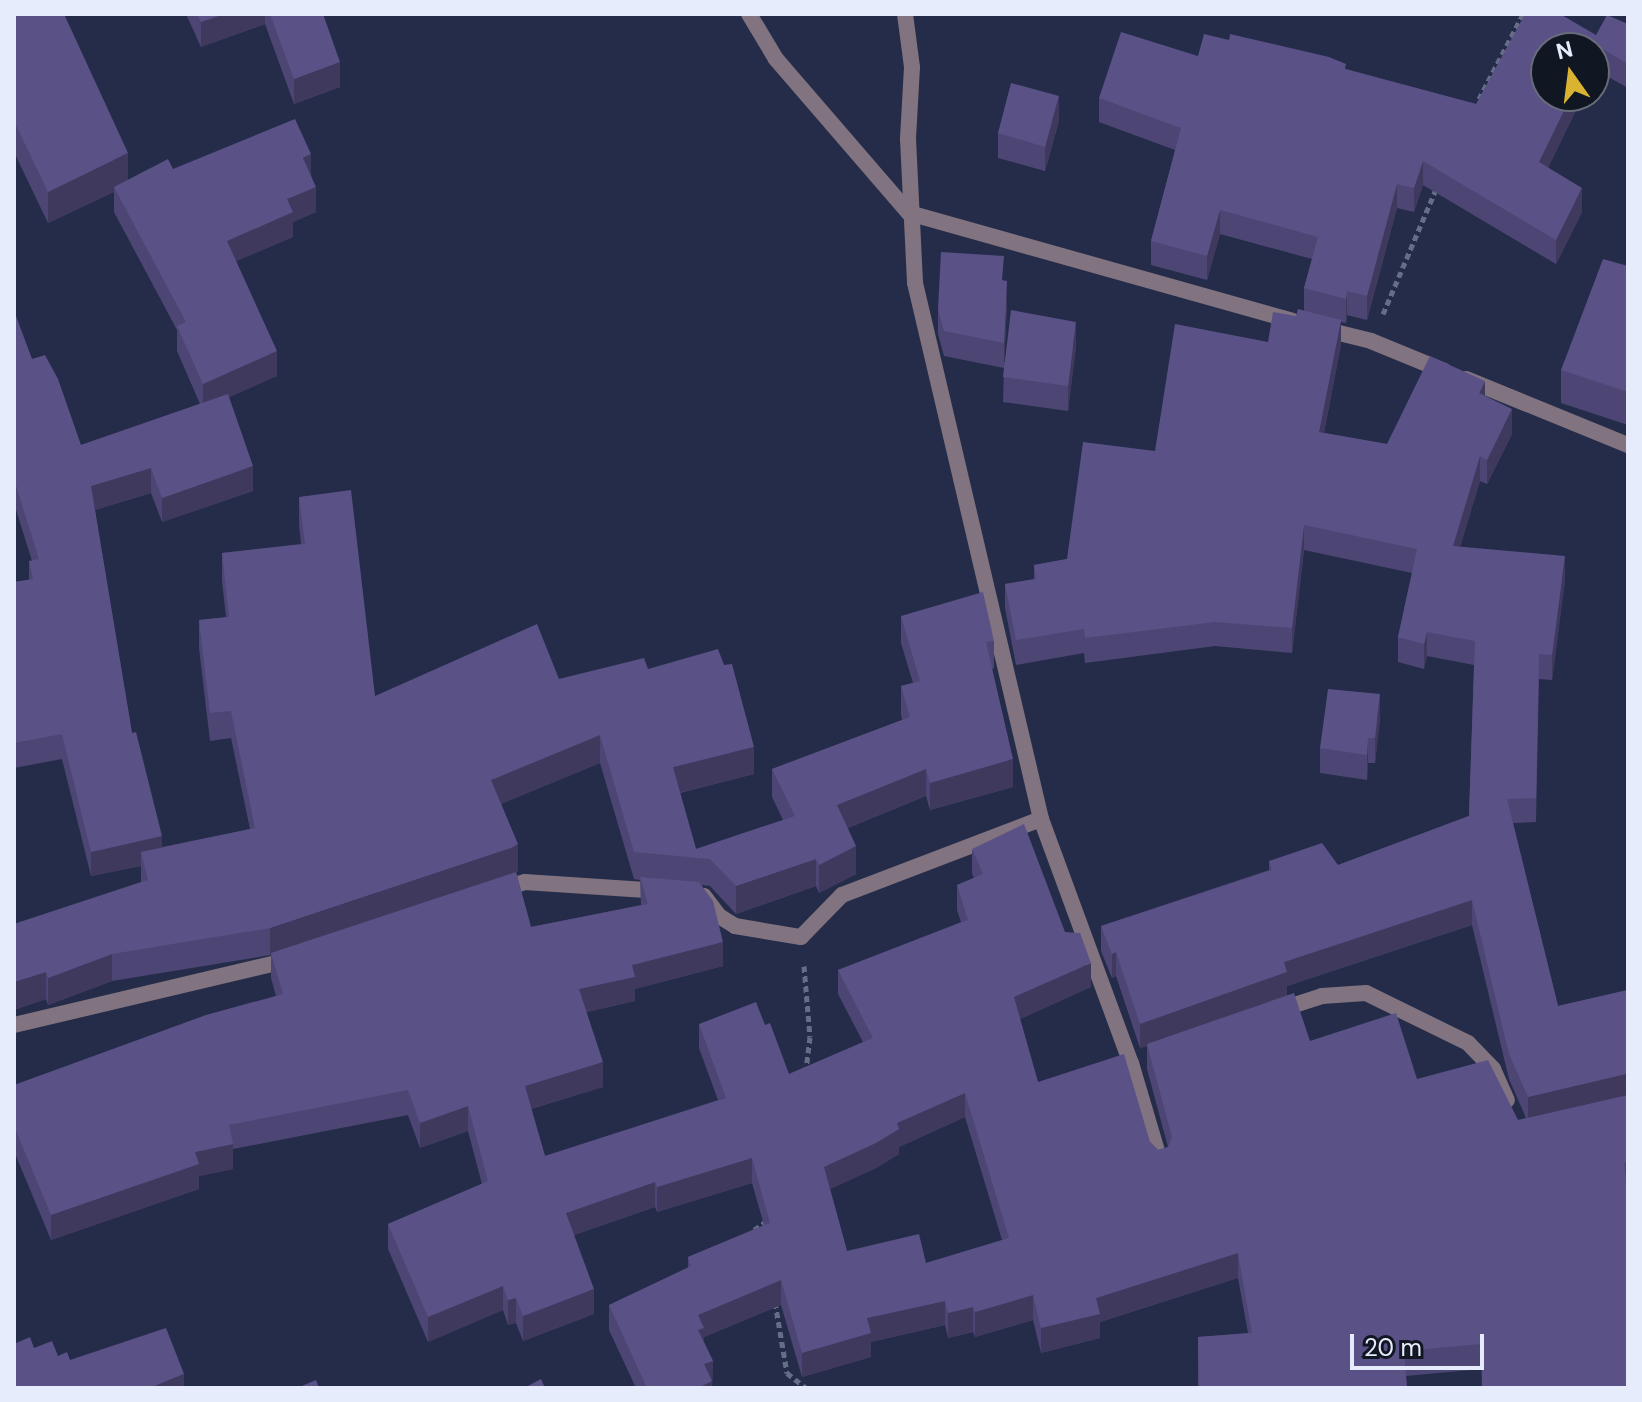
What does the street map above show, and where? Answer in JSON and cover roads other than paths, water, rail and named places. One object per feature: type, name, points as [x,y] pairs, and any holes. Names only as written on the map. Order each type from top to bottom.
[{"type":"street","points":[[749,14],[776,59],[909,213],[1160,287],[1371,341],[1628,445]]},
{"type":"street","points":[[905,14],[912,67],[909,213],[915,283],[1041,819],[1138,1060],[1161,1164]]},
{"type":"street","points":[[480,897],[525,882],[682,893],[705,896],[719,916],[735,926],[801,937],[842,895],[1041,819]]},
{"type":"street","points":[[14,1025],[302,956]]},
{"type":"street","points":[[1256,1017],[1322,996],[1366,993],[1468,1043],[1493,1069],[1516,1122]]}]
